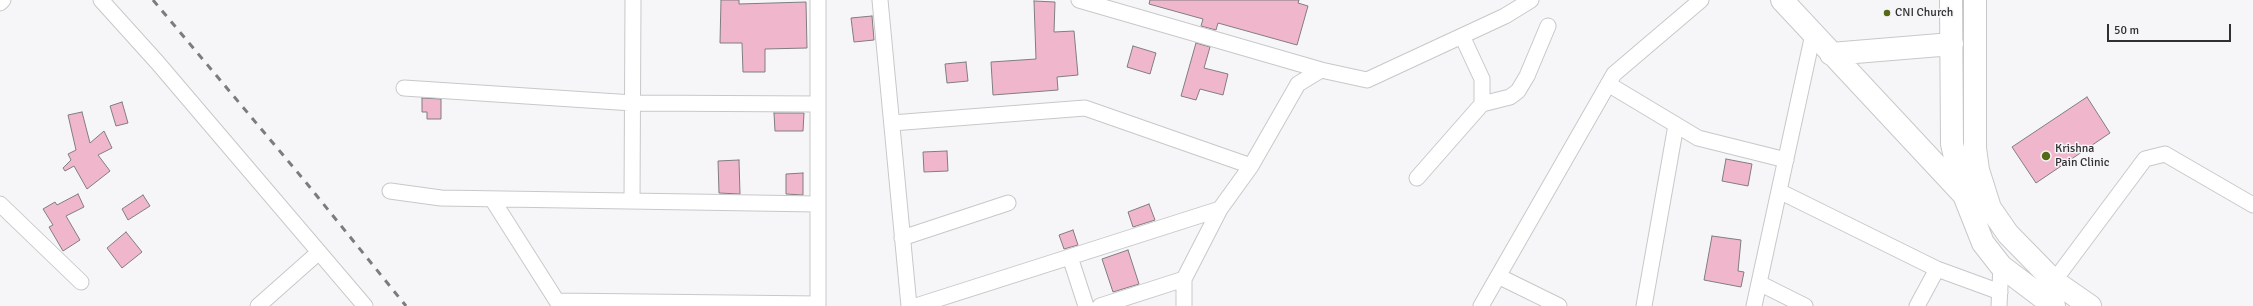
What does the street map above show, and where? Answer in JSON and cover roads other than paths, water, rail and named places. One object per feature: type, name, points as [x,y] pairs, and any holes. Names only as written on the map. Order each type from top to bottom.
[{"type":"main road","points":[[1782,0],[1964,195],[1990,208]]},
{"type":"main road","points":[[1951,0],[1952,144],[1964,195],[1983,243],[2001,266],[2054,306]]},
{"type":"main road","points":[[1974,0],[1975,148],[1978,170],[1990,208],[2008,234],[2054,281],[2090,306]]},
{"type":"main road","points":[[1831,54],[1952,44]]},
{"type":"street","points":[[0,3],[3,0]]},
{"type":"street","points":[[101,0],[157,62],[365,306]]},
{"type":"street","points":[[632,201],[633,0]]},
{"type":"street","points":[[492,199],[559,303],[818,305],[818,0]]},
{"type":"street","points":[[880,0],[909,306]]},
{"type":"street","points":[[1079,0],[1321,70],[1366,80],[1505,16],[1531,0]]},
{"type":"street","points":[[1481,306],[1614,74],[1701,0]]},
{"type":"street","points":[[1417,178],[1482,104],[1510,97],[1518,91],[1527,76],[1548,26]]},
{"type":"street","points":[[1754,306],[1813,34]]},
{"type":"street","points":[[1462,36],[1482,79],[1482,104]]},
{"type":"street","points":[[1184,306],[1184,279],[1220,209],[1251,166],[1298,84],[1321,70]]},
{"type":"street","points":[[1608,84],[1698,138],[1786,160]]},
{"type":"street","points":[[404,88],[632,103],[817,104]]},
{"type":"street","points":[[892,123],[1085,108],[1251,166]]},
{"type":"street","points":[[1644,306],[1676,125]]},
{"type":"street","points":[[2054,281],[2145,159],[2165,154],[2253,205]]},
{"type":"street","points":[[390,191],[441,198],[817,204]]},
{"type":"street","points":[[1779,191],[1999,299],[2001,266]]},
{"type":"street","points":[[0,204],[81,282]]},
{"type":"street","points":[[902,238],[1008,204]]},
{"type":"street","points":[[916,306],[1220,209]]},
{"type":"street","points":[[258,306],[319,252]]},
{"type":"street","points":[[1070,257],[1086,306]]},
{"type":"street","points":[[1917,306],[1937,269]]},
{"type":"street","points":[[1498,276],[1559,306]]},
{"type":"street","points":[[1100,306],[1184,279]]},
{"type":"street","points":[[1758,284],[1805,306]]},
{"type":"railway","points":[[153,0],[304,180],[406,306]]},
{"type":"place","name":"CNI Church","points":[[1887,13]]},
{"type":"place","name":"Krishna Pain Clinic","points":[[2046,156]]}]
